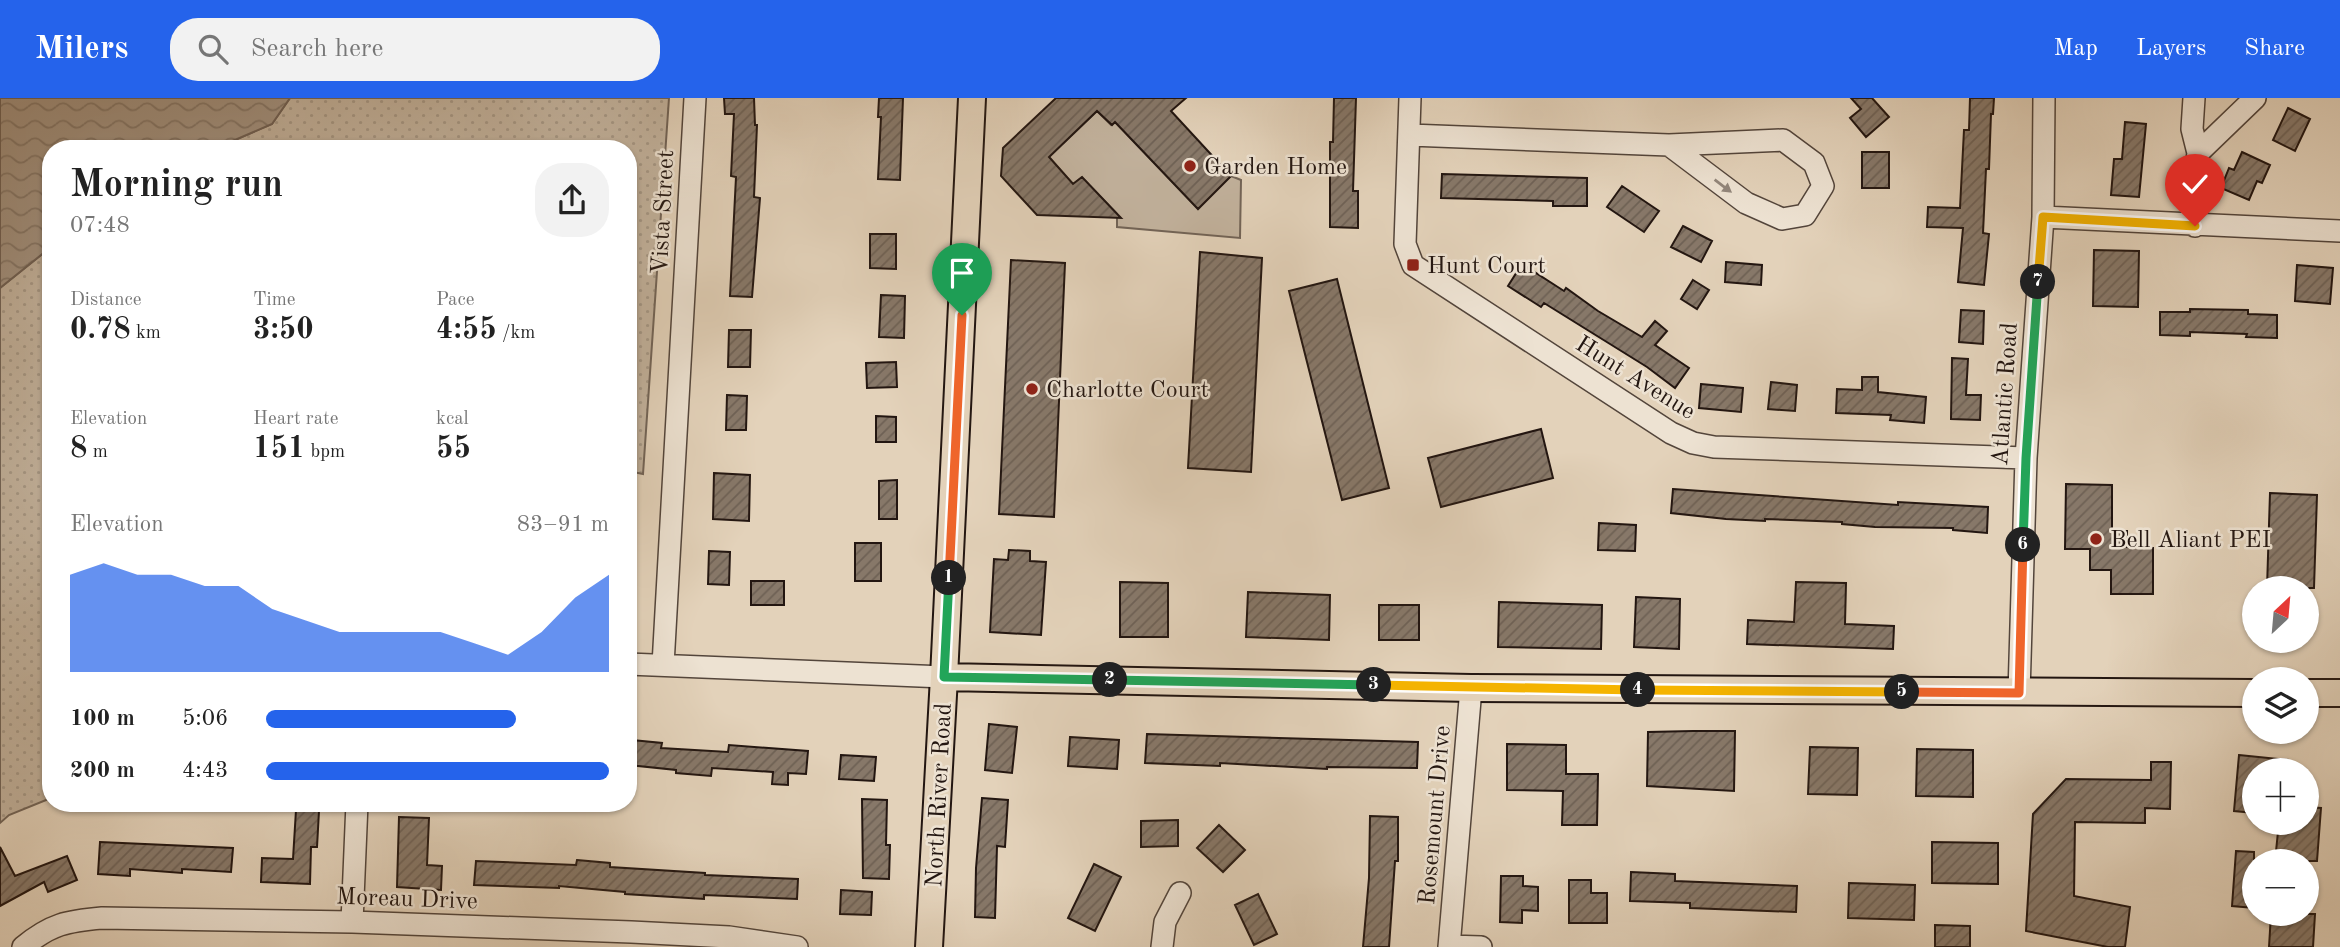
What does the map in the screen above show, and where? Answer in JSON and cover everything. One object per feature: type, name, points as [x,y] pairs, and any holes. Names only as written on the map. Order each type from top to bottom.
[{"type":"main road","name":"North River Road","points":[[929,947],[972,98]]},
{"type":"main road","points":[[944,677],[1471,688],[2242,693]]},
{"type":"main road","points":[[2319,693],[2340,693]]},
{"type":"street","name":"Vista Street","points":[[663,665],[695,98]]},
{"type":"street","name":"Hunt Avenue","points":[[1410,98],[1405,244],[1413,265],[1671,433],[1693,443],[1714,447],[2026,458]]},
{"type":"street","name":"Atlantic Road","points":[[2019,693],[2026,458],[2043,217],[2044,98]]},
{"type":"street","points":[[2194,98],[2192,129],[2198,153],[2194,181],[2195,226]]},
{"type":"street","points":[[2198,153],[2255,98]]},
{"type":"street","points":[[1410,135],[1669,145],[1783,140],[1814,163],[1823,186],[1805,215],[1782,219],[1746,203],[1669,145]]},
{"type":"street","points":[[2043,217],[2340,231]]},
{"type":"street","points":[[637,664],[944,677]]},
{"type":"street","name":"Rosemount Drive","points":[[1449,946],[1471,688]]},
{"type":"street","points":[[352,922],[357,812]]},
{"type":"street","points":[[1162,947],[1165,922],[1180,893]]},
{"type":"street","name":"Moreau Drive","points":[[23,947],[43,930],[72,921],[102,918],[352,922],[630,940],[729,937],[797,947]]},
{"type":"street","points":[[1449,946],[1481,947]]},
{"type":"shaded area","points":[[290,98],[669,98],[643,474],[637,473],[637,140],[235,140],[272,124]]},
{"type":"shaded area","points":[[1097,111],[1111,125],[1115,122],[1198,209],[1231,176],[1241,180],[1240,238],[1117,227],[1117,214],[1082,177],[1073,184],[1049,157]]},
{"type":"shaded area","points":[[42,254],[42,802],[9,815],[0,823],[0,288]]},
{"type":"water","points":[[0,98],[290,98],[272,124],[235,140],[42,140],[42,254],[0,288]]},
{"type":"building","points":[[724,98],[754,98],[757,125],[754,197],[760,198],[752,297],[730,296],[736,177],[731,176],[734,114],[725,114]]},
{"type":"building","points":[[879,98],[903,98],[900,180],[878,179],[881,117],[878,117]]},
{"type":"building","name":"Garden Home","points":[[1056,98],[1186,98],[1171,111],[1231,176],[1198,209],[1115,122],[1112,125],[1097,111],[1049,157],[1073,184],[1082,177],[1121,218],[1037,215],[1001,176],[1003,148]]},
{"type":"building","points":[[1334,98],[1356,98],[1353,191],[1358,191],[1358,228],[1330,227],[1330,142],[1333,142]]},
{"type":"building","points":[[1851,98],[1872,98],[1889,117],[1866,137],[1850,118],[1861,109]]},
{"type":"building","points":[[1970,98],[1994,98],[1989,169],[1986,169],[1983,233],[1989,234],[1984,285],[1958,282],[1963,228],[1927,227],[1928,207],[1960,208],[1964,130],[1969,130]]},
{"type":"building","points":[[2288,108],[2310,119],[2295,151],[2273,140]]},
{"type":"building","points":[[2125,122],[2146,124],[2139,197],[2111,195],[2114,159],[2122,159]]},
{"type":"building","points":[[1862,152],[1889,152],[1889,188],[1862,188]]},
{"type":"building","points":[[2242,152],[2270,165],[2262,183],[2257,181],[2249,200],[2221,188],[2229,168],[2234,170]]},
{"type":"building","points":[[1442,174],[1587,178],[1587,206],[1553,206],[1553,201],[1441,198]]},
{"type":"building","points":[[1622,186],[1659,211],[1644,232],[1607,207]]},
{"type":"building","points":[[1683,226],[1712,241],[1701,262],[1671,247]]},
{"type":"building","points":[[870,234],[896,234],[896,269],[870,268]]},
{"type":"building","points":[[2094,250],[2139,251],[2138,307],[2093,306]]},
{"type":"building","name":"Charlotte Court","points":[[1200,252],[1262,258],[1251,472],[1188,468]]},
{"type":"building","name":"Charlotte Court","points":[[1011,260],[1065,263],[1054,517],[999,514]]},
{"type":"building","points":[[1726,262],[1762,265],[1761,285],[1725,282]]},
{"type":"building","points":[[1522,264],[1564,291],[1566,288],[1642,337],[1655,321],[1667,331],[1655,345],[1689,368],[1675,388],[1647,367],[1544,303],[1541,307],[1508,286]]},
{"type":"building","points":[[2297,265],[2333,268],[2330,304],[2295,301]]},
{"type":"building","points":[[1337,279],[1389,488],[1342,500],[1289,291]]},
{"type":"building","points":[[1693,280],[1709,290],[1697,309],[1681,299]]},
{"type":"building","points":[[881,295],[905,296],[904,338],[879,337]]},
{"type":"building","points":[[2190,309],[2248,310],[2248,314],[2277,315],[2277,338],[2190,332],[2190,336],[2160,335],[2160,312],[2190,312]]},
{"type":"building","points":[[1961,310],[1984,311],[1983,344],[1959,342]]},
{"type":"building","points":[[729,330],[751,330],[750,367],[728,367]]},
{"type":"building","points":[[1952,358],[1968,359],[1966,395],[1981,395],[1980,420],[1951,419]]},
{"type":"building","points":[[896,362],[897,387],[867,388],[866,363]]},
{"type":"building","points":[[1862,377],[1878,377],[1878,392],[1926,397],[1924,423],[1890,420],[1891,415],[1836,413],[1837,389],[1862,390]]},
{"type":"building","points":[[1771,382],[1797,385],[1795,411],[1768,409]]},
{"type":"building","points":[[1701,384],[1743,388],[1741,412],[1699,408]]},
{"type":"building","points":[[727,395],[747,396],[746,430],[726,430]]},
{"type":"building","points":[[876,416],[896,417],[896,442],[876,442]]},
{"type":"building","points":[[1541,429],[1553,478],[1441,507],[1428,458]]},
{"type":"building","points":[[714,473],[750,475],[749,521],[713,519]]},
{"type":"building","points":[[897,480],[897,519],[879,519],[879,481]]},
{"type":"building","name":"Bell Aliant PEI","points":[[2066,484],[2112,485],[2112,531],[2127,531],[2127,547],[2153,548],[2153,594],[2111,594],[2111,570],[2090,570],[2090,549],[2065,549]]},
{"type":"building","points":[[1673,489],[1898,505],[1898,502],[1988,507],[1987,533],[1953,528],[1875,527],[1842,522],[1726,519],[1671,513]]},
{"type":"building","points":[[2270,493],[2317,495],[2314,576],[2267,576]]},
{"type":"building","points":[[1599,523],[1636,525],[1635,551],[1598,550]]},
{"type":"building","points":[[855,543],[881,543],[881,581],[855,581]]},
{"type":"building","points":[[1009,550],[1030,551],[1030,561],[1046,562],[1041,635],[990,632],[994,559],[1008,560]]},
{"type":"building","points":[[709,551],[730,552],[729,585],[708,584]]},
{"type":"building","points":[[751,581],[784,581],[784,605],[751,605]]},
{"type":"building","points":[[1120,582],[1168,583],[1168,637],[1120,637]]},
{"type":"building","points":[[1796,582],[1846,583],[1845,624],[1894,626],[1893,649],[1747,644],[1748,620],[1794,622]]},
{"type":"building","points":[[1248,592],[1330,595],[1329,640],[1246,637]]},
{"type":"building","points":[[1636,597],[1680,599],[1679,649],[1634,647]]},
{"type":"building","points":[[1499,602],[1602,605],[1601,649],[1498,647]]},
{"type":"building","points":[[1379,605],[1419,605],[1419,640],[1379,640]]},
{"type":"building","points":[[989,724],[1017,727],[1012,773],[985,770]]},
{"type":"building","points":[[1735,731],[1734,791],[1647,786],[1648,732]]},
{"type":"building","points":[[1147,734],[1418,742],[1417,768],[1327,769],[1220,763],[1220,766],[1145,763]]},
{"type":"building","points":[[1070,737],[1119,740],[1117,769],[1068,766]]},
{"type":"building","points":[[637,740],[662,743],[661,748],[728,752],[729,745],[808,751],[806,774],[788,773],[788,785],[772,784],[773,772],[712,768],[711,776],[676,773],[676,770],[637,766]]},
{"type":"building","points":[[1507,744],[1566,745],[1566,774],[1598,774],[1597,825],[1562,825],[1563,791],[1507,790]]},
{"type":"building","points":[[1810,747],[1858,748],[1857,795],[1808,794]]},
{"type":"building","points":[[1917,749],[1973,750],[1973,797],[1916,796]]},
{"type":"building","points":[[841,755],[876,757],[874,781],[839,779]]},
{"type":"building","points":[[2239,755],[2268,758],[2242,758],[2242,812],[2234,811]]},
{"type":"building","points":[[2151,762],[2171,762],[2170,809],[2145,808],[2145,823],[2075,822],[2074,896],[2130,907],[2125,947],[2108,947],[2026,931],[2033,814],[2066,779],[2151,780]]},
{"type":"building","points":[[982,798],[1008,800],[1005,847],[997,846],[995,918],[975,917]]},
{"type":"building","points":[[862,799],[887,800],[886,845],[890,845],[889,879],[863,878]]},
{"type":"building","points":[[296,812],[319,812],[317,847],[311,847],[310,884],[261,882],[262,858],[293,859]]},
{"type":"building","points":[[1370,816],[1398,817],[1398,861],[1395,861],[1389,947],[1363,947],[1369,878]]},
{"type":"building","points":[[399,817],[429,818],[427,865],[442,866],[441,890],[397,887]]},
{"type":"building","points":[[1178,820],[1178,846],[1141,847],[1141,821]]},
{"type":"building","points":[[1219,825],[1245,850],[1223,872],[1197,848]]},
{"type":"building","points":[[2278,835],[2319,835],[2318,849],[2276,849]]},
{"type":"building","points":[[100,842],[233,848],[231,872],[182,869],[182,873],[130,869],[130,876],[98,874]]},
{"type":"building","points":[[1932,842],[1998,843],[1998,884],[1932,883]]},
{"type":"building","points":[[0,847],[15,876],[67,856],[77,880],[48,892],[44,882],[0,906]]},
{"type":"building","points":[[2236,851],[2242,851],[2242,907],[2232,906]]},
{"type":"building","points":[[577,860],[610,863],[610,867],[798,879],[797,899],[704,895],[704,899],[559,886],[474,885],[476,861],[576,865]]},
{"type":"building","points":[[1094,864],[1121,877],[1095,931],[1068,918]]},
{"type":"building","points":[[1631,872],[1675,874],[1675,881],[1797,886],[1796,912],[1690,908],[1690,903],[1630,901]]},
{"type":"building","points":[[1501,876],[1523,876],[1523,886],[1538,887],[1538,911],[1522,910],[1522,923],[1500,922]]},
{"type":"building","points":[[1569,880],[1591,880],[1591,893],[1607,893],[1607,923],[1569,923]]},
{"type":"building","points":[[1849,883],[1915,885],[1914,920],[1848,918]]},
{"type":"building","points":[[841,890],[872,892],[871,915],[840,914]]},
{"type":"building","points":[[1258,894],[1277,934],[1254,945],[1235,905]]},
{"type":"building","points":[[1935,925],[1970,926],[1970,947],[1935,947]]},
{"type":"building","points":[[2270,926],[2314,926],[2313,947],[2269,947]]},
{"type":"place","name":"Garden Home","points":[[1190,166]]},
{"type":"place","name":"Hunt Court","points":[[1413,265]]},
{"type":"place","name":"Charlotte Court","points":[[1032,389]]},
{"type":"place","name":"Bell Aliant PEI","points":[[2096,539]]},
{"type":"route","points":[[962,315],[944,677],[1471,688],[2019,693],[2026,458],[2043,217],[2195,226]]}]
